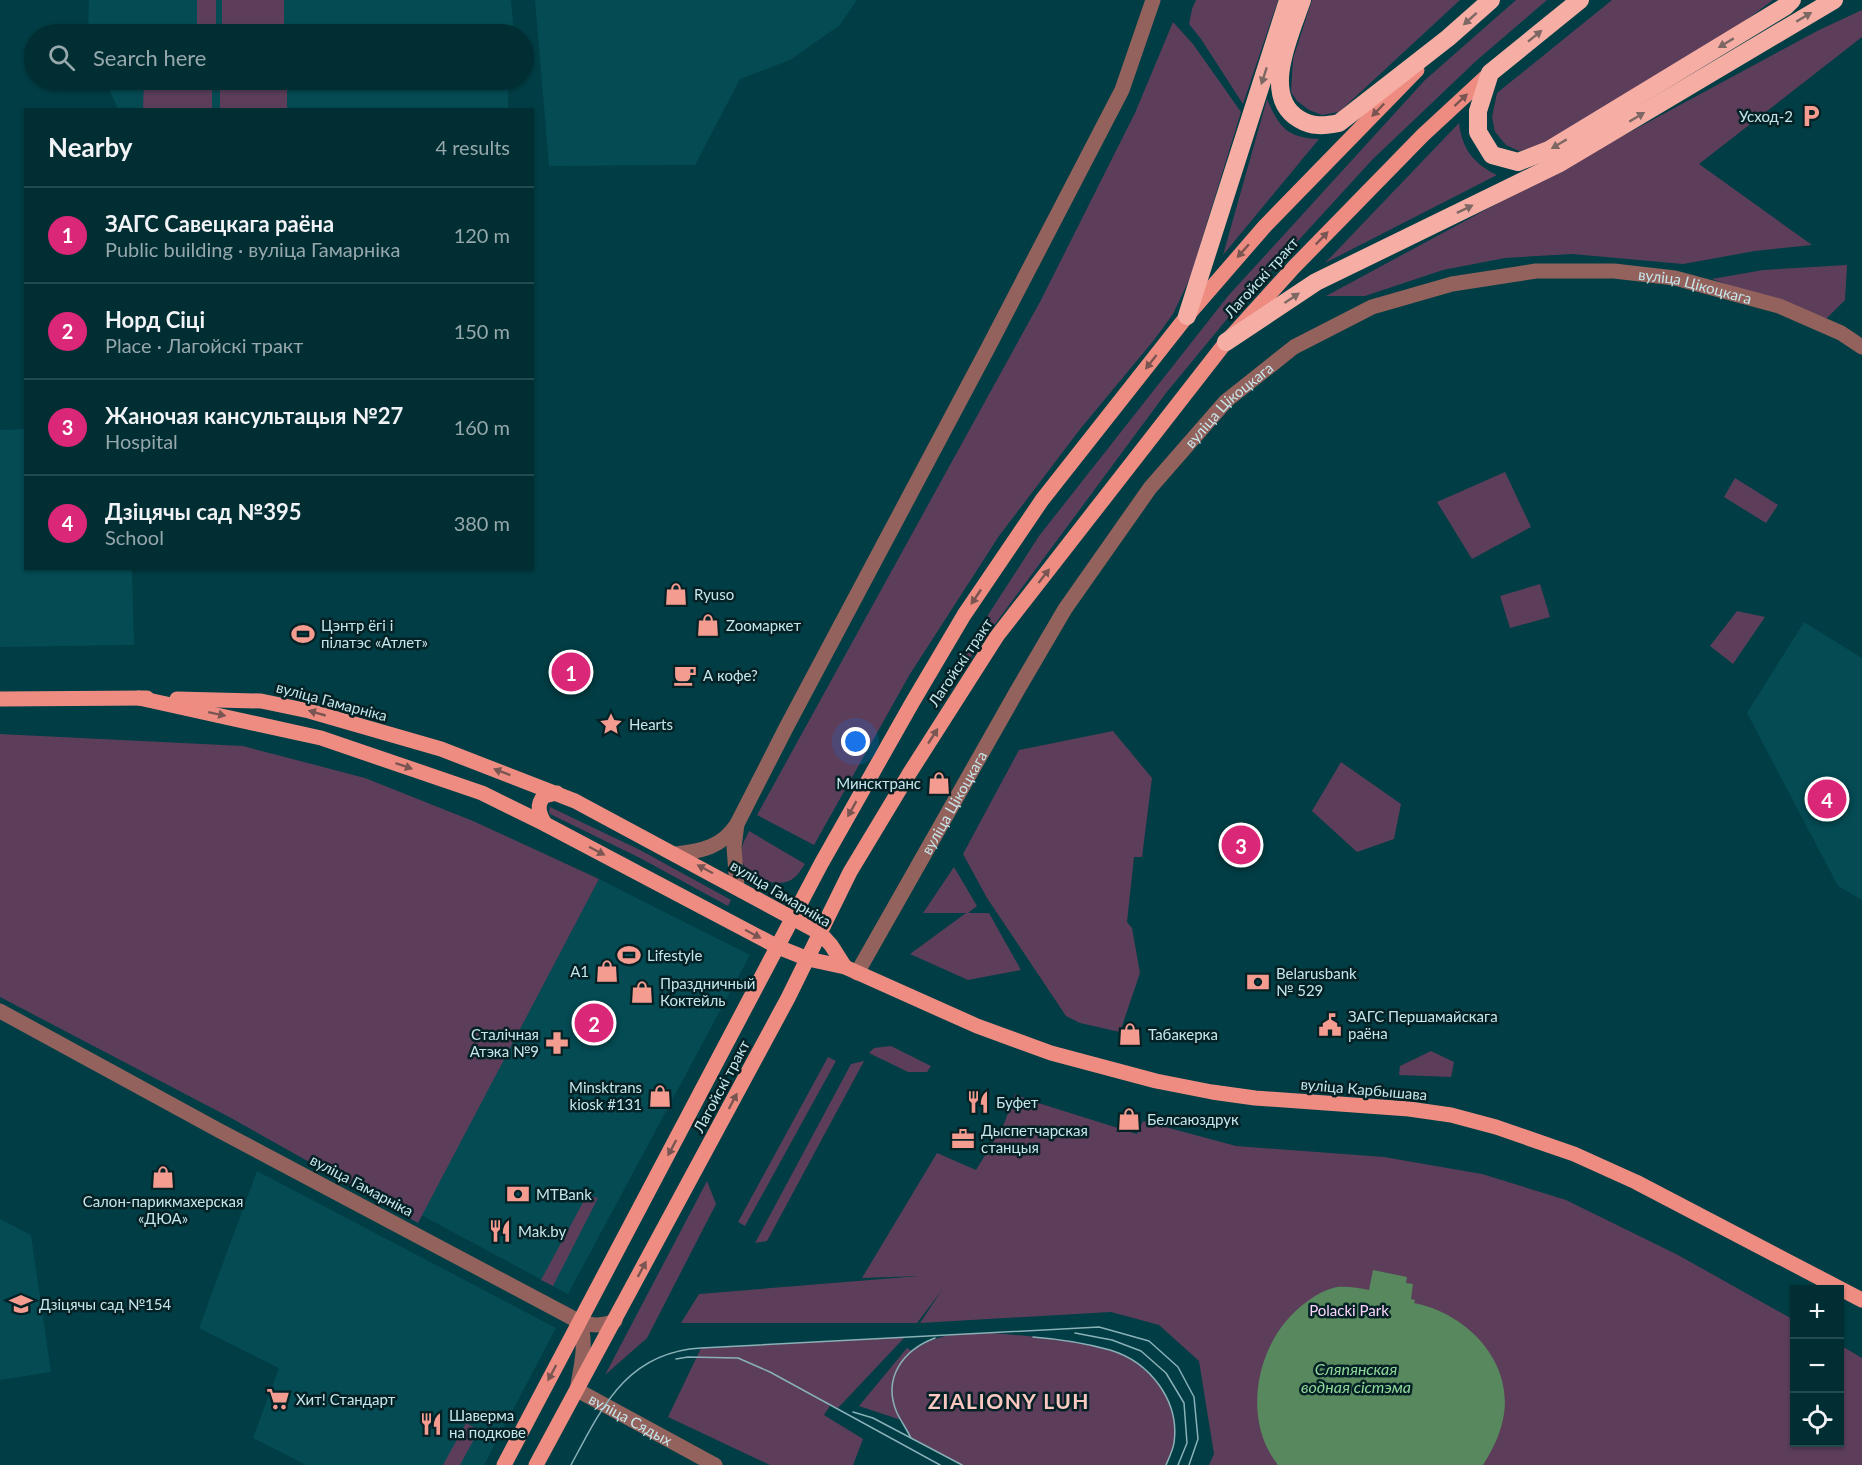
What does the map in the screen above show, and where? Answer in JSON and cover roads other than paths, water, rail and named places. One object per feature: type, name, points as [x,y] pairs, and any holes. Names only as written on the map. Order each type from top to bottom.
[{"type":"highway","points":[[1187,316],[1288,0]]},
{"type":"highway","points":[[1302,0],[1285,52],[1279,80],[1281,99],[1290,114],[1306,124],[1323,126],[1339,123],[1448,38]]},
{"type":"highway","name":"Лагойскі тракт","points":[[1448,38],[1491,0]]},
{"type":"highway","name":"Лагойскі тракт","points":[[1490,73],[1580,0]]},
{"type":"highway","points":[[1490,73],[1478,111],[1478,132],[1492,155],[1518,162],[1549,150],[1786,6],[1792,0]]},
{"type":"highway","points":[[1226,342],[1316,282],[1558,164],[1834,0]]},
{"type":"main road","name":"Лагойскі тракт","points":[[504,1465],[793,917],[906,712],[964,615],[1042,500],[1187,316],[1265,226],[1448,38]]},
{"type":"main road","name":"Лагойскі тракт","points":[[536,1465],[808,959],[850,872],[997,636],[1226,342],[1294,267],[1423,135],[1490,73]]},
{"type":"main road","name":"вуліца Гамарніка","points":[[0,699],[139,698],[261,701],[309,711],[441,749],[557,793],[793,917],[820,933],[851,970]]},
{"type":"main road","name":"вуліца Гамарніка","points":[[139,698],[321,738],[482,794],[545,824],[778,947],[808,959],[851,970]]},
{"type":"main road","points":[[545,824],[539,811],[539,805],[544,796],[557,793]]},
{"type":"main road","name":"вуліца Карбышава","points":[[851,970],[977,1026],[1051,1053],[1156,1081],[1255,1098],[1408,1109],[1451,1115],[1496,1127],[1545,1143],[1636,1182],[1862,1300]]},
{"type":"street","points":[[676,854],[698,852],[712,847],[731,833],[737,824],[1122,90],[1153,0]]},
{"type":"street","name":"вуліца Цікоцкага","points":[[851,970],[1059,619],[1150,488],[1226,401],[1294,347],[1372,307],[1452,284],[1536,271],[1614,271],[1676,278],[1779,306],[1841,333],[1862,347]]},
{"type":"street","points":[[737,824],[734,854],[737,887]]},
{"type":"street","name":"вуліца Гамарніка","points":[[0,1011],[580,1322]]},
{"type":"street","points":[[580,1322],[604,1325],[615,1321]]},
{"type":"street","name":"вуліца Сядых","points":[[580,1322],[584,1350],[577,1390],[715,1465]]},
{"type":"water","name":"Сляпянская водная сістэма","points":[[1373,1270],[1407,1277],[1406,1283],[1413,1284],[1411,1299],[1415,1300],[1414,1303],[1433,1308],[1467,1328],[1492,1357],[1505,1394],[1504,1414],[1496,1441],[1483,1465],[1278,1465],[1266,1445],[1259,1423],[1257,1401],[1266,1355],[1277,1334],[1291,1316],[1321,1292],[1341,1287],[1369,1290]]},
{"type":"tram line","points":[[571,1465],[594,1423],[620,1386],[636,1371],[654,1360],[675,1352],[701,1348],[1099,1327],[1149,1341],[1178,1367],[1194,1397],[1198,1439],[1189,1465]]},
{"type":"tram line","points":[[1075,1333],[1112,1340],[1141,1351],[1166,1373],[1184,1403],[1187,1443],[1178,1465]]},
{"type":"tram line","points":[[1033,1337],[1110,1350],[1138,1364],[1149,1374],[1167,1398],[1175,1427],[1174,1443],[1166,1465]]},
{"type":"tram line","points":[[911,1438],[897,1413],[893,1400],[894,1377],[898,1367],[913,1350],[935,1338]]},
{"type":"tram line","points":[[676,1359],[688,1357],[738,1358],[770,1372],[940,1465]]},
{"type":"tram line","points":[[853,1412],[873,1418],[962,1465]]},
{"type":"place","name":"Усход-2","points":[[1811,116]]},
{"type":"place","name":"Ryuso","points":[[676,594]]},
{"type":"place","name":"Zooмаркет","points":[[708,625]]},
{"type":"place","name":"Цэнтр ёгі і пілатэс «Атлет»","points":[[303,634]]},
{"type":"place","name":"ЗАГС Савецкага раёна","points":[[571,672]]},
{"type":"place","name":"А кофе?","points":[[685,675]]},
{"type":"place","name":"Hearts","points":[[611,724]]},
{"type":"place","name":"Минсктранс","points":[[939,783]]},
{"type":"place","name":"Дзіцячы сад №395","points":[[1827,799]]},
{"type":"place","name":"Жаночая кансультацыя №27","points":[[1241,845]]},
{"type":"place","name":"Lifestyle","points":[[629,955]]},
{"type":"place","name":"A1","points":[[607,971]]},
{"type":"place","name":"Belarusbank № 529","points":[[1258,982]]},
{"type":"place","name":"Праздничный Коктейль","points":[[642,992]]},
{"type":"place","name":"Норд Сіці","points":[[594,1023]]},
{"type":"place","name":"ЗАГС Першамайскага раёна","points":[[1330,1025]]},
{"type":"place","name":"Табакерка","points":[[1130,1034]]},
{"type":"place","name":"Сталічная Атэка №9","points":[[557,1043]]},
{"type":"place","name":"Minsktrans kiosk #131","points":[[660,1096]]},
{"type":"place","name":"Буфет","points":[[978,1102]]},
{"type":"place","name":"Белсаюздрук","points":[[1129,1119]]},
{"type":"place","name":"Дыспетчарская станцыя","points":[[963,1139]]},
{"type":"place","name":"Салон-парикмахерская «ДЮА»","points":[[163,1177]]},
{"type":"place","name":"MTBank","points":[[518,1194]]},
{"type":"place","name":"Mak.by","points":[[500,1231]]},
{"type":"place","name":"Дзіцячы сад №154","points":[[21,1304]]},
{"type":"place","name":"Хит! Стандарт","points":[[278,1399]]},
{"type":"place","name":"Шаверма на подкове","points":[[431,1424]]},
{"type":"district","name":"ZIALIONY LUH","points":[[1009,1400]]},
{"type":"park label","name":"Polacki Park","points":[[1349,1310]]}]
